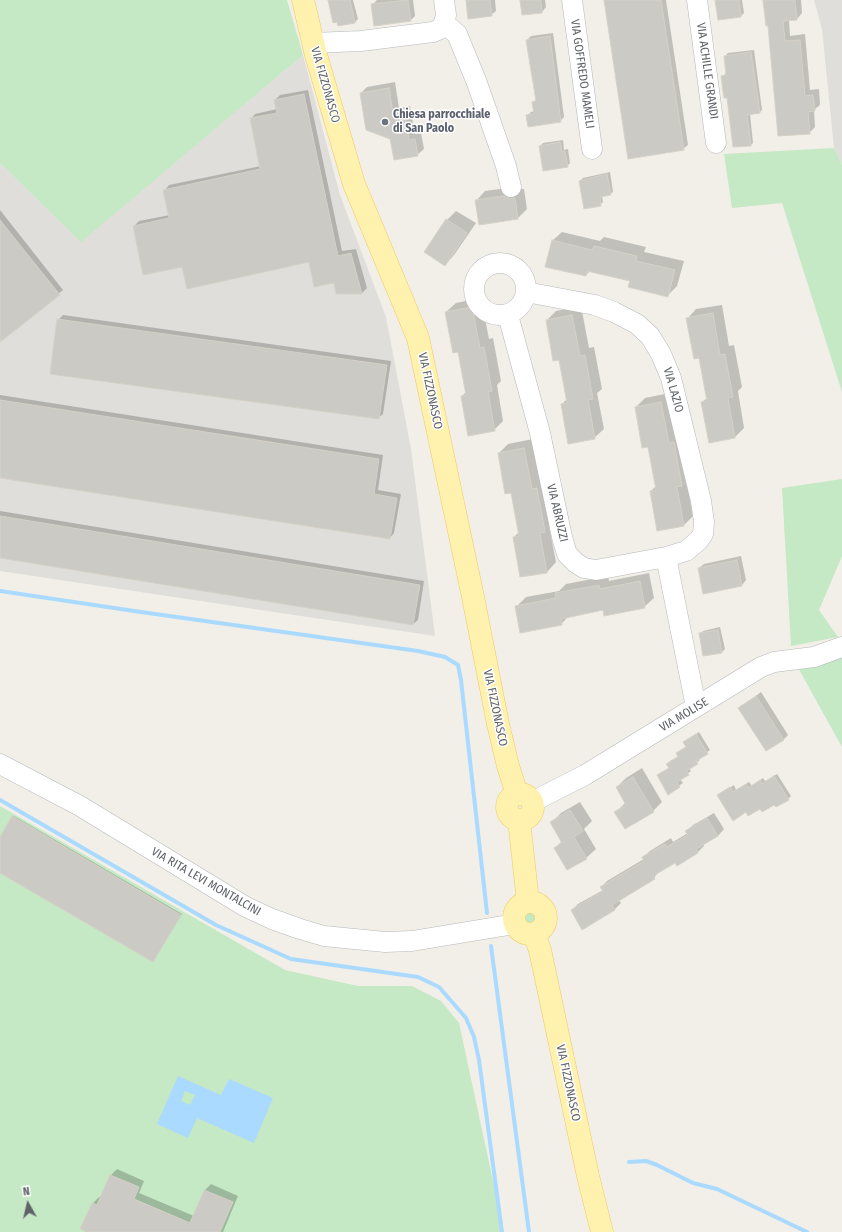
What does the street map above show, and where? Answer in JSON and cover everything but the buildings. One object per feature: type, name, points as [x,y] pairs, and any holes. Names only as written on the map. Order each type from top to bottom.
[{"type":"main road","name":"VIA FIZZONASCO","points":[[303,0],[313,43],[354,184],[418,338],[472,590],[498,724],[508,766],[525,798]]},
{"type":"main road","points":[[525,798],[510,798],[506,806],[508,814],[519,820],[528,902]]},
{"type":"main road","points":[[528,902],[534,902],[543,908],[546,918],[543,928],[534,934],[520,931],[508,925],[516,910],[528,902]]},
{"type":"main road","name":"VIA FIZZONASCO","points":[[534,934],[540,950],[588,1176],[602,1232]]},
{"type":"street","points":[[313,43],[362,41],[433,32],[440,29],[444,23],[446,15],[444,0]]},
{"type":"street","name":"VIA GOFFREDO MAMELI","points":[[572,0],[592,149]]},
{"type":"street","name":"VIA ACHILLE GRANDI","points":[[697,0],[716,143]]},
{"type":"street","points":[[444,23],[458,34],[506,166],[511,187]]},
{"type":"street","points":[[502,263],[512,266],[520,272],[525,281],[526,292],[520,306],[508,315],[498,316],[488,313],[480,306],[475,297],[473,287],[476,277],[483,269],[492,264],[502,263]]},
{"type":"street","name":"VIA LAZIO","points":[[526,292],[595,304],[614,312],[637,324],[650,336],[662,354],[671,378],[701,501],[704,522],[703,534],[698,541],[686,551],[666,557]]},
{"type":"street","name":"VIA ABRUZZI","points":[[508,315],[540,433],[567,554],[576,563],[584,568],[596,570],[666,557]]},
{"type":"street","points":[[666,557],[696,707]]},
{"type":"street","name":"VIA MOLISE","points":[[525,798],[585,774],[761,667],[774,662],[814,657],[842,647]]},
{"type":"street","name":"VIA RITA LEVI MONTALCINI","points":[[0,764],[80,806],[246,907],[272,919],[300,929],[324,936],[385,942],[412,941],[508,925]]},
{"type":"shaded area","points":[[814,0],[842,0],[842,165],[834,148],[822,29]]},
{"type":"shaded area","points":[[303,55],[340,195],[386,317],[411,449],[435,636],[0,571],[0,163],[81,241]]},
{"type":"green space","points":[[0,0],[287,0],[303,55],[81,242],[0,163]]},
{"type":"green space","points":[[834,148],[842,165],[842,392],[782,203],[732,208],[724,154]]},
{"type":"green space","points":[[842,479],[842,556],[819,610],[838,637],[791,646],[782,488]]},
{"type":"green space","points":[[842,652],[842,747],[796,664]]},
{"type":"green space","points":[[0,806],[285,970],[358,986],[412,986],[441,1001],[459,1023],[504,1232],[0,1232]]},
{"type":"green space","points":[[527,911],[533,911],[538,916],[536,925],[533,927],[527,927],[522,922],[522,916]]},
{"type":"water","points":[[178,1076],[221,1095],[229,1079],[273,1098],[254,1143],[197,1118],[188,1138],[157,1124]],"holes":[[[185,1091],[195,1095],[190,1105],[181,1101]]]},
{"type":"waterway","points":[[0,591],[418,651],[445,657],[458,665],[461,680],[487,913]]},
{"type":"waterway","points":[[0,800],[216,925],[291,959],[418,977],[439,987],[466,1018],[474,1037],[479,1060],[502,1232]]},
{"type":"waterway","points":[[491,946],[529,1232]]},
{"type":"waterway","points":[[629,1162],[646,1161],[657,1165],[693,1183],[717,1189],[807,1232]]},
{"type":"place","name":"Chiesa parrocchiale di San Paolo","points":[[385,122]]}]
